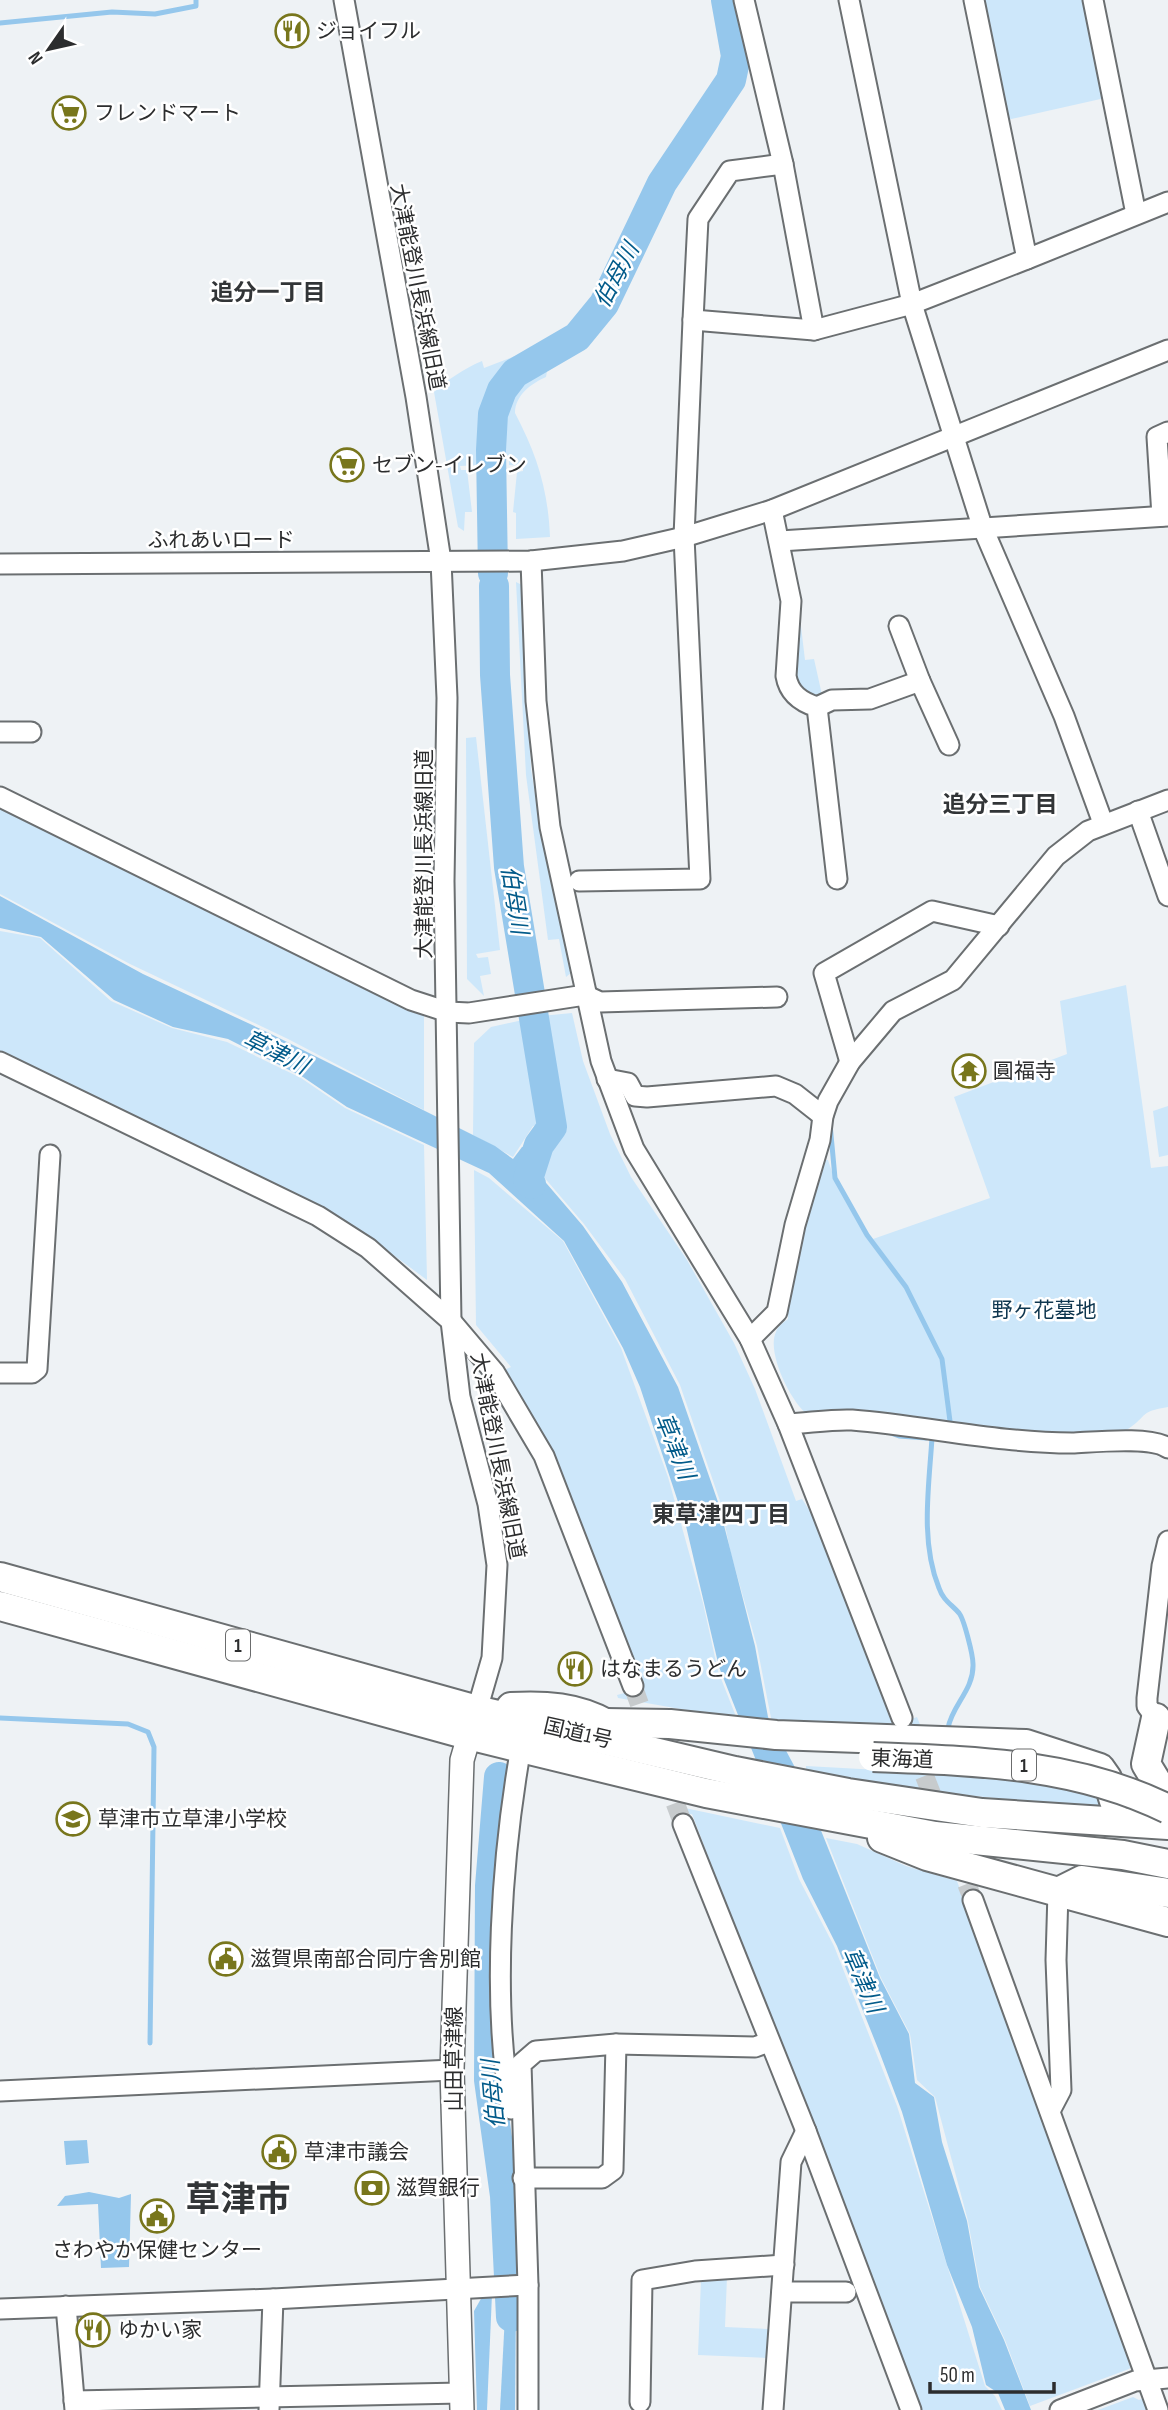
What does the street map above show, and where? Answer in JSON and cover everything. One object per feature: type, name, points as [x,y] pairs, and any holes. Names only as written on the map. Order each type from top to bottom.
[{"type":"highway","name":"国道1号","points":[[0,1577],[472,1722],[521,1747],[697,1791],[846,1821],[922,1844]]},
{"type":"highway","name":"国道1号","points":[[0,1606],[472,1722],[567,1731],[629,1745]]},
{"type":"highway","points":[[472,1722],[534,1705],[561,1707],[605,1723],[676,1743],[893,1729],[1026,1744],[1100,1768],[1107,1778],[1116,1807],[1129,1824]]},
{"type":"highway","points":[[567,1731],[605,1723]]},
{"type":"highway","points":[[605,1723],[629,1745]]},
{"type":"highway","points":[[1162,1723],[1168,1748]]},
{"type":"highway","points":[[1162,1723],[1146,1764],[1168,1800]]},
{"type":"highway","name":"東海道","points":[[629,1745],[676,1743],[1017,1764],[1067,1772],[1138,1794],[1168,1809]]},
{"type":"highway","name":"1","points":[[676,1743],[848,1793],[982,1813],[1168,1825]]},
{"type":"highway","name":"1","points":[[922,1844],[1162,1860]]},
{"type":"highway","name":"1","points":[[922,1844],[1058,1892],[1168,1922]]},
{"type":"highway","points":[[1058,1892],[1082,1880],[1168,1893]]},
{"type":"main road","name":"山田草津線","points":[[461,2401],[452,2070],[462,1760],[472,1722]]},
{"type":"street","name":"大津能登川長浜線旧道","points":[[344,0],[416,397],[441,561],[447,698],[444,881],[451,1321],[472,1450],[488,1504],[497,1565],[492,1658],[472,1722]]},
{"type":"street","points":[[744,0],[783,164],[814,330]]},
{"type":"street","points":[[849,0],[912,304],[982,526],[1064,716],[1104,823]]},
{"type":"street","points":[[974,0],[1027,259]]},
{"type":"street","points":[[1093,0],[1136,214]]},
{"type":"street","points":[[579,881],[699,880],[684,537],[698,219],[730,171],[783,164]]},
{"type":"street","points":[[693,320],[814,330],[912,304],[1168,202]]},
{"type":"street","name":"ふれあいロード","points":[[0,564],[525,561],[623,551],[684,537],[772,510],[1168,351]]},
{"type":"street","points":[[780,541],[1165,516],[1157,437],[1168,432]]},
{"type":"street","points":[[772,510],[791,601],[786,676],[788,688],[804,702],[817,707],[832,700],[870,699],[920,681]]},
{"type":"street","points":[[525,561],[548,813],[585,995],[607,1079],[634,1149],[750,1339],[788,1424],[893,1729]]},
{"type":"street","points":[[900,626],[920,681],[949,745]]},
{"type":"street","points":[[817,707],[837,879]]},
{"type":"street","points":[[0,732],[31,732]]},
{"type":"street","points":[[0,797],[411,1000],[448,1012],[487,1010],[585,995],[600,1002],[777,997]]},
{"type":"street","points":[[750,1339],[778,1312],[794,1225],[820,1140],[823,1116],[828,1101],[850,1062],[893,1011],[953,980],[1055,856],[1088,831],[1104,823],[1168,800]]},
{"type":"street","points":[[1138,811],[1168,896]]},
{"type":"street","points":[[850,1062],[824,974],[932,911],[999,926]]},
{"type":"street","points":[[0,1062],[318,1216],[368,1248],[451,1321],[490,1367],[515,1403],[548,1465],[633,1686]]},
{"type":"street","points":[[607,1079],[628,1083],[635,1096],[647,1097],[776,1086],[795,1094],[823,1116]]},
{"type":"street","points":[[0,1373],[32,1374],[37,1369],[50,1155]]},
{"type":"street","points":[[459,1381],[471,1367],[490,1367]]},
{"type":"street","points":[[788,1424],[850,1420],[1051,1443],[1134,1442],[1161,1444],[1168,1448]]},
{"type":"street","points":[[1162,1723],[1147,1706],[1147,1698],[1162,1566],[1168,1541]]},
{"type":"street","points":[[521,1747],[505,1863],[502,2007],[510,2103],[513,2120],[522,2126]]},
{"type":"street","points":[[683,1824],[806,2131],[911,2410]]},
{"type":"street","points":[[1051,2111],[1061,2090],[1055,1960],[1058,1892]]},
{"type":"street","points":[[973,1900],[1051,2111],[1141,2380],[1158,2410]]},
{"type":"street","points":[[528,2410],[516,2286],[523,2178],[521,2064],[536,2051],[616,2044],[755,2047],[769,2042]]},
{"type":"street","points":[[523,2178],[602,2178],[613,2170],[616,2044]]},
{"type":"street","points":[[0,2091],[452,2070]]},
{"type":"street","points":[[772,2410],[791,2162],[806,2131]]},
{"type":"street","points":[[640,2402],[642,2280],[695,2271],[784,2265]]},
{"type":"street","points":[[0,2309],[273,2299],[516,2286]]},
{"type":"street","points":[[782,2292],[846,2292]]},
{"type":"street","points":[[269,2403],[273,2299]]},
{"type":"street","points":[[66,2306],[75,2405],[461,2401]]},
{"type":"street","points":[[895,2366],[887,2380],[898,2410]]},
{"type":"street","points":[[1060,2410],[1141,2380],[1168,2378]]},
{"type":"green space","points":[[983,0],[1084,0],[1105,98],[1007,120]]},
{"type":"green space","points":[[515,356],[494,379],[488,392],[481,420],[479,465],[460,466],[461,470],[467,470],[472,512],[465,512],[464,531],[458,527],[434,392],[456,375],[482,361],[484,368]]},
{"type":"green space","points":[[548,366],[546,377],[521,395],[515,413],[540,473],[547,503],[550,537],[516,539],[516,513],[513,512],[517,472],[523,471],[523,466],[509,465],[509,456],[504,455],[507,413],[515,394]]},
{"type":"green space","points":[[516,582],[522,585],[531,769],[541,832],[572,972],[566,977],[559,939],[548,940],[526,775]]},
{"type":"green space","points":[[796,618],[800,618],[805,660],[814,659],[822,695],[810,697],[796,684]]},
{"type":"green space","points":[[476,737],[500,950],[476,954],[478,958],[488,957],[491,974],[480,976],[484,996],[467,979],[466,738]]},
{"type":"green space","points":[[0,806],[424,1016],[424,1110],[288,1039],[130,964],[0,894]]},
{"type":"green space","points":[[0,931],[40,938],[111,1001],[172,1028],[227,1042],[301,1078],[345,1108],[424,1145],[427,1280],[376,1242],[321,1210],[0,1052]]},
{"type":"green space","name":"野ヶ花墓地","points":[[1126,985],[1151,1168],[1168,1166],[1168,1407],[1148,1412],[1124,1431],[1088,1436],[807,1414],[794,1399],[782,1376],[774,1352],[774,1341],[778,1328],[788,1319],[787,1298],[819,1160],[828,1160],[841,1192],[873,1239],[990,1198],[954,1097],[1067,1054],[1060,1001]]},
{"type":"green space","points":[[572,1013],[583,1061],[610,1134],[631,1177],[687,1260],[734,1343],[755,1389],[796,1501],[802,1499],[824,1533],[899,1724],[917,1717],[921,1727],[772,1723],[757,1646],[731,1554],[720,1501],[680,1385],[625,1279],[584,1224],[543,1176],[544,1146],[560,1130],[541,1016]]},
{"type":"green space","points":[[532,1018],[530,1056],[544,1105],[542,1124],[533,1126],[513,1157],[473,1135],[474,1043],[491,1027]]},
{"type":"green space","points":[[1168,1106],[1168,1155],[1159,1157],[1153,1111]]},
{"type":"green space","points":[[474,1170],[489,1178],[563,1241],[621,1348],[668,1477],[703,1603],[718,1671],[737,1719],[618,1698],[617,1695],[643,1688],[552,1455],[504,1370],[511,1367],[476,1325]]},
{"type":"green space","points":[[806,1766],[1007,1777],[1108,1799],[1110,1807],[1033,1802],[919,1789],[806,1771]]},
{"type":"green space","points":[[680,1807],[780,1828],[799,1879],[834,1946],[897,2106],[985,2386],[995,2396],[1002,2410],[919,2410],[692,1814],[676,1818]]},
{"type":"green space","points":[[826,1838],[857,1844],[906,1866],[957,1881],[1069,2194],[1134,2364],[1129,2369],[1030,2406],[1005,2340],[980,2287],[968,2221],[935,2097],[917,2080],[910,2034],[881,1978]]},
{"type":"green space","points":[[727,2277],[725,2327],[768,2329],[767,2358],[698,2355],[701,2280]]},
{"type":"green space","points":[[1133,2397],[1139,2400],[1146,2397],[1151,2410],[1098,2410]]},
{"type":"shaded area","points":[[492,2294],[487,2410],[477,2410],[474,2311],[482,2297]]},
{"type":"water","name":"草津川","points":[[0,896],[143,974],[267,1032],[495,1146],[513,1159],[522,1147],[539,1145],[541,1177],[583,1226],[622,1282],[678,1387],[718,1502],[755,1646],[768,1717],[798,1773],[880,1978],[909,2034],[915,2083],[934,2097],[942,2142],[967,2221],[979,2287],[1004,2340],[1031,2410],[1005,2410],[998,2393],[986,2385],[972,2327],[947,2265],[902,2112],[837,1946],[803,1879],[719,1667],[686,1526],[640,1387],[623,1348],[564,1241],[489,1173],[347,1107],[303,1077],[228,1039],[173,1027],[114,1000],[41,937],[0,928]]},
{"type":"water","points":[[87,2140],[89,2163],[66,2165],[64,2141]]},
{"type":"water","points":[[89,2192],[119,2198],[131,2194],[129,2267],[101,2268],[98,2204],[57,2206],[65,2196]]},
{"type":"water","points":[[506,2296],[516,2296],[515,2410],[500,2410]]},
{"type":"waterway","points":[[0,23],[112,12],[155,14],[196,6],[196,0]]},
{"type":"waterway","name":"伯母川","points":[[493,573],[491,450],[493,414],[502,390],[515,373],[577,337],[604,304],[662,183],[731,80],[736,56],[726,0]]},
{"type":"waterway","name":"伯母川","points":[[494,586],[495,675],[509,867],[552,1127],[539,1145],[528,1179],[531,1184]]},
{"type":"waterway","points":[[830,1124],[835,1178],[867,1235],[906,1287],[942,1359],[951,1429]]},
{"type":"waterway","points":[[888,1432],[899,1436],[926,1438]]},
{"type":"waterway","points":[[932,1438],[927,1514],[929,1552],[941,1592],[963,1622],[973,1664],[967,1690],[948,1728]]},
{"type":"waterway","points":[[0,1718],[128,1724],[148,1732],[154,1747],[150,2043]]},
{"type":"waterway","name":"伯母川","points":[[499,1777],[490,1886],[489,2080],[505,2196],[511,2317]]},
{"type":"tunnel","points":[[633,1686],[650,1734]]},
{"type":"tunnel","points":[[914,1749],[973,1900]]},
{"type":"tunnel","points":[[665,1776],[683,1824]]},
{"type":"place","name":"ジョイフル","points":[[292,31]]},
{"type":"place","name":"フレンドマート","points":[[69,113]]},
{"type":"place","name":"セブン-イレブン","points":[[347,465]]},
{"type":"place","name":"圓福寺","points":[[969,1071]]},
{"type":"place","name":"はなまるうどん","points":[[575,1669]]},
{"type":"place","name":"草津市立草津小学校","points":[[73,1819]]},
{"type":"place","name":"滋賀県南部合同庁舎別館","points":[[226,1959]]},
{"type":"place","name":"草津市議会","points":[[279,2152]]},
{"type":"place","name":"滋賀銀行","points":[[372,2188]]},
{"type":"place","name":"さわやか保健センター","points":[[157,2216]]},
{"type":"place","name":"ゆかい家","points":[[93,2330]]},
{"type":"district","name":"追分一丁目","points":[[268,292]]},
{"type":"district","name":"追分三丁目","points":[[1000,804]]},
{"type":"district","name":"東草津四丁目","points":[[721,1514]]},
{"type":"district","name":"草津市","points":[[238,2199]]}]
